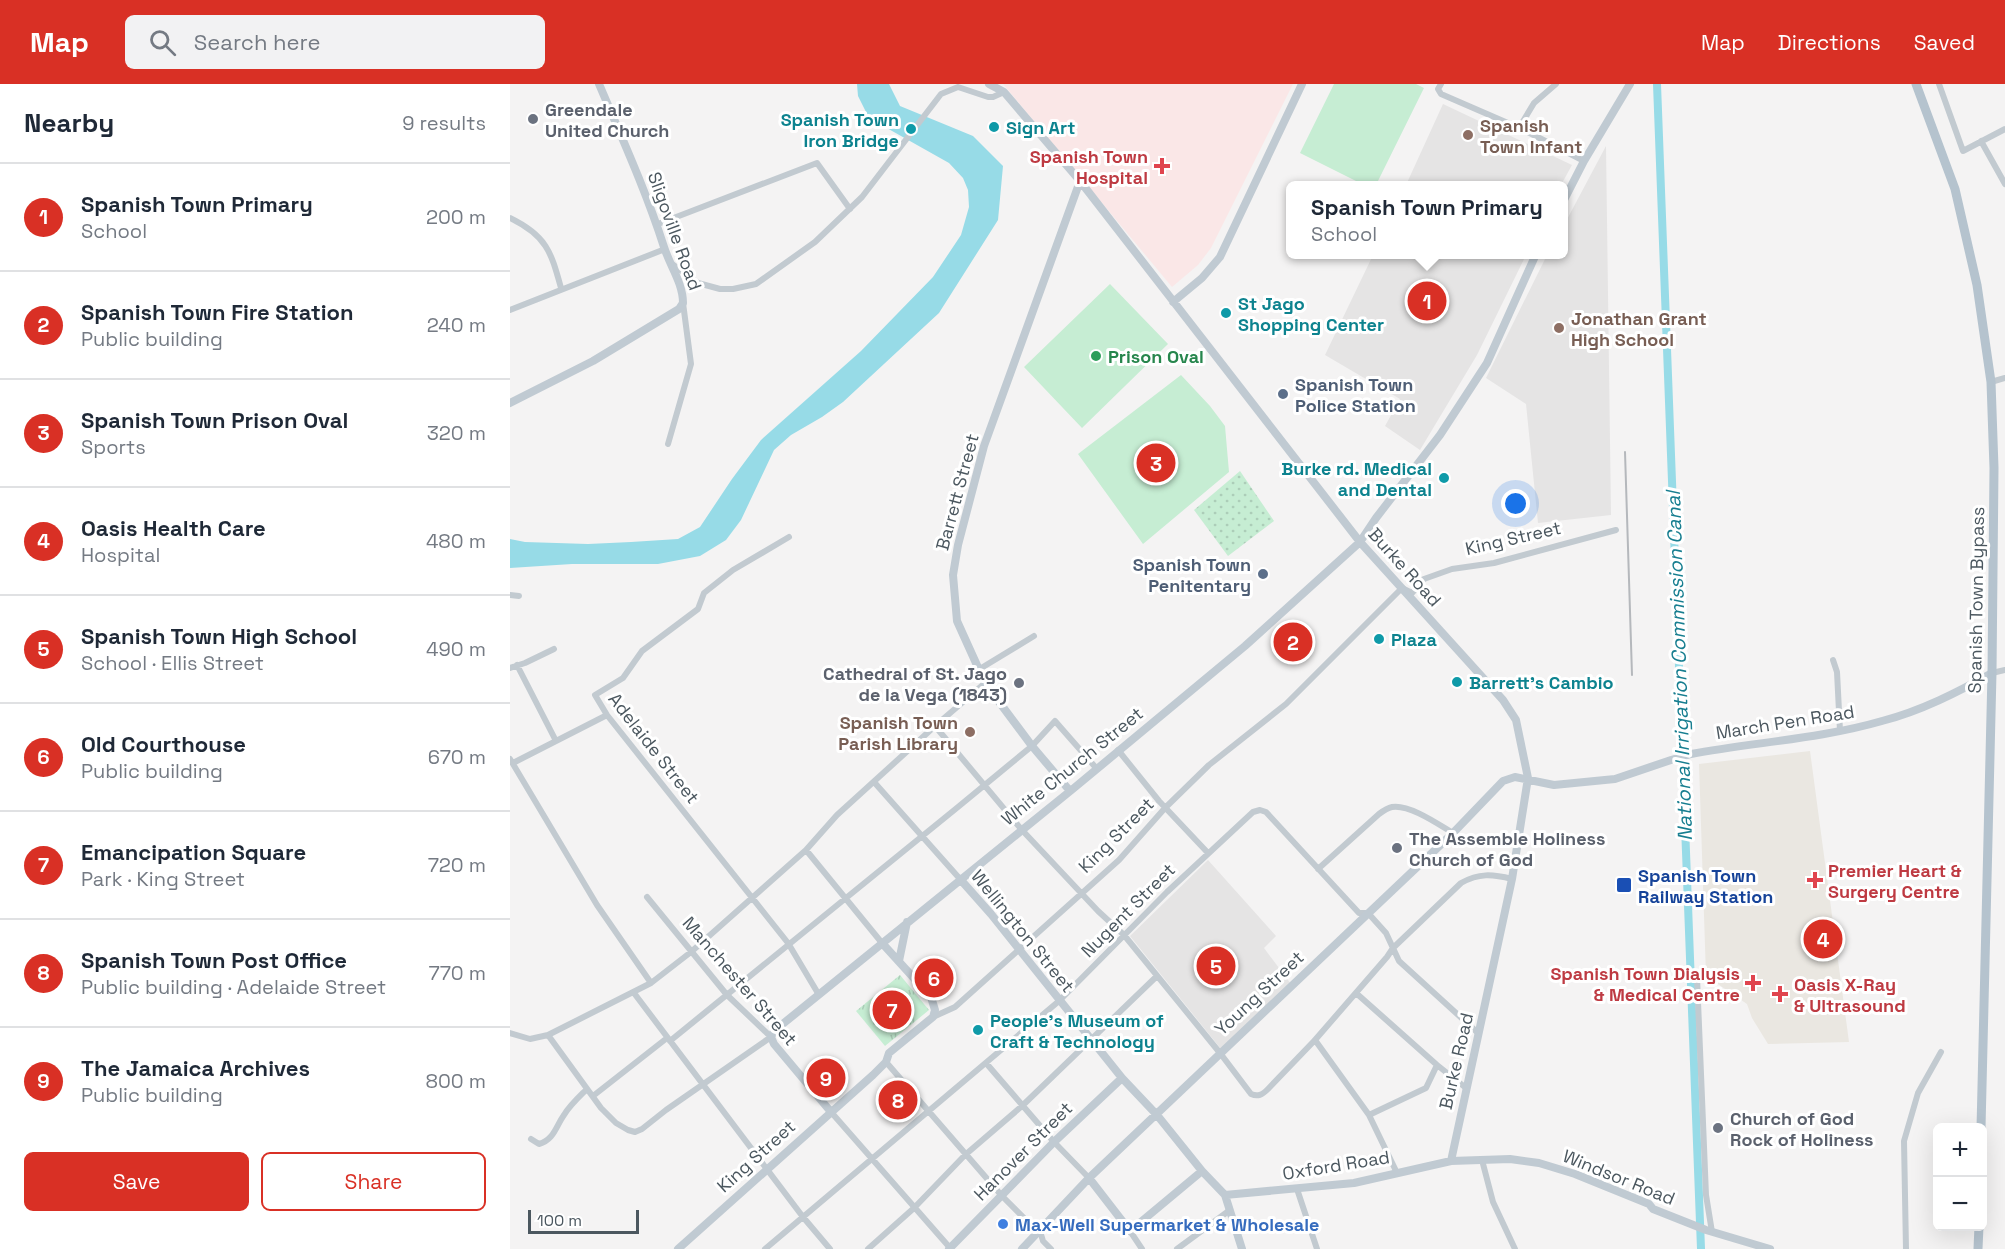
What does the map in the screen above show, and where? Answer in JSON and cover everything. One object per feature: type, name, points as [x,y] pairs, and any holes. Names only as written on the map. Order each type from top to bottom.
[{"type":"main road","name":"Spanish Town Bypass","points":[[1916,84],[1955,189],[1977,285],[1991,382],[1994,468],[1992,673],[1981,1123]]},
{"type":"main road","points":[[1978,1249],[1979,1231]]},
{"type":"street","name":"Sligoville Road","points":[[510,404],[593,361],[679,309],[683,303],[683,296],[658,224],[599,84]]},
{"type":"street","name":"Burke Road","points":[[989,84],[1004,92],[1080,182],[1360,543],[1503,700],[1516,720],[1528,778],[1512,879],[1451,1161]]},
{"type":"street","points":[[1173,302],[1202,278],[1220,257],[1302,84]]},
{"type":"street","points":[[1441,84],[1438,89],[1441,94],[1524,130],[1584,161]]},
{"type":"street","points":[[1524,130],[1522,123],[1534,103],[1556,84]]},
{"type":"street","points":[[1568,191],[1630,84]]},
{"type":"street","points":[[1939,84],[1963,151],[2005,129]]},
{"type":"street","points":[[672,264],[698,283],[720,289],[756,284],[815,242],[862,197],[941,94],[958,87],[988,97],[1004,92]]},
{"type":"street","points":[[1981,141],[2005,184]]},
{"type":"street","points":[[658,224],[817,163],[850,209]]},
{"type":"street","name":"Barrett Street","points":[[1070,791],[1032,746],[985,683],[957,621],[953,575],[958,545],[984,446],[1080,182]]},
{"type":"street","points":[[510,218],[525,225],[540,239],[552,256],[561,288]]},
{"type":"street","points":[[510,310],[665,249]]},
{"type":"street","name":"White Church Street","points":[[548,1035],[601,1108],[616,1123],[635,1132],[771,1037],[774,1031],[1245,646],[1360,543],[1376,518],[1440,435],[1487,363],[1534,259]]},
{"type":"street","points":[[668,444],[691,364],[683,303]]},
{"type":"street","points":[[1991,382],[2005,378]]},
{"type":"street","name":"King Street","points":[[678,1249],[886,1062],[890,1053],[933,1017],[955,1007],[1119,860],[1165,808],[1209,765],[1286,704],[1402,588],[1412,593],[1424,579],[1452,569],[1494,562],[1616,530]]},
{"type":"street","name":"Adelaide Street","points":[[789,537],[733,570],[704,593],[698,609],[642,651],[623,678],[595,695],[607,715],[788,943],[819,996]]},
{"type":"street","points":[[510,595],[519,596]]},
{"type":"street","points":[[978,670],[1035,636]]},
{"type":"street","points":[[554,649],[513,666],[556,741]]},
{"type":"street","points":[[1833,660],[1837,672],[1840,731]]},
{"type":"street","name":"March Pen Road","points":[[1528,778],[1554,784],[1615,779],[1691,754],[1840,731],[1914,711],[1992,673],[2005,670]]},
{"type":"street","points":[[510,1033],[530,1039],[548,1035],[651,983],[691,952],[806,850],[837,815],[985,683]]},
{"type":"street","points":[[607,715],[511,761],[597,905],[651,983]]},
{"type":"street","points":[[593,1096],[727,995],[788,943],[922,837],[1032,746],[1055,721],[1096,769]]},
{"type":"street","points":[[935,726],[1021,829],[1124,935],[1251,1094],[1256,1096],[1263,1094],[1315,1040],[1393,948],[1461,883],[1472,877],[1489,874],[1512,879]]},
{"type":"street","points":[[1118,750],[1165,808],[1208,853]]},
{"type":"street","name":"Young Street","points":[[1022,1249],[1089,1178],[1453,833],[1503,782],[1515,777],[1528,778]]},
{"type":"street","name":"Wellington Street","points":[[874,782],[960,879],[1122,1078],[1157,1115],[1202,1171],[1225,1195],[1242,1249]]},
{"type":"street","points":[[1318,869],[1379,814],[1390,807],[1400,807],[1413,812],[1453,833]]},
{"type":"street","name":"Nugent Street","points":[[765,1249],[1059,1001],[1208,853],[1253,812],[1260,810],[1266,812],[1359,913],[1368,913],[1386,933],[1399,961],[1478,1034]]},
{"type":"street","points":[[806,850],[882,943],[931,997],[936,1010],[933,1017]]},
{"type":"street","name":"Manchester Street","points":[[647,897],[727,995],[771,1037],[774,1044],[831,1112],[950,1249]]},
{"type":"street","points":[[899,962],[907,922]]},
{"type":"street","points":[[868,1249],[914,1208],[965,1155],[1022,1106],[1091,1041],[1157,976]]},
{"type":"street","points":[[1697,977],[1709,1231]]},
{"type":"street","points":[[634,993],[830,1249]]},
{"type":"street","points":[[1356,993],[1466,1088]]},
{"type":"street","points":[[1315,1040],[1369,1115],[1397,1173]]},
{"type":"street","points":[[1906,1249],[1904,1141],[1918,1093],[1941,1052]]},
{"type":"street","points":[[886,1062],[1002,1196],[1033,1227],[1040,1231],[1043,1241],[1051,1249]]},
{"type":"street","points":[[986,1063],[1054,1143],[1089,1178],[1139,1242],[1139,1248]]},
{"type":"street","points":[[1369,1115],[1426,1088],[1437,1065]]},
{"type":"street","name":"Hanover Street","points":[[950,1249],[1054,1143],[1122,1078]]},
{"type":"street","points":[[531,1139],[539,1144],[544,1143],[557,1131],[563,1115],[587,1089]]},
{"type":"street","name":"Windsor Road","points":[[1451,1161],[1510,1159],[1539,1163],[1649,1204],[1653,1209],[1709,1231],[1770,1249]]},
{"type":"street","points":[[1482,1160],[1493,1202],[1515,1249]]},
{"type":"street","name":"Oxford Road","points":[[1225,1195],[1354,1183],[1451,1161]]},
{"type":"street","points":[[1131,1231],[1202,1171]]},
{"type":"street","points":[[1297,1189],[1317,1249]]},
{"type":"street","points":[[1177,1249],[1230,1210]]},
{"type":"shaded area","name":"Spanish Town Hospital","points":[[1003,84],[1293,84],[1211,248],[1198,265],[1172,287]]},
{"type":"shaded area","name":"Spanish Town Infant","points":[[1443,104],[1572,165],[1563,181],[1408,181]]},
{"type":"shaded area","name":"Jonathan Grant High School","points":[[1606,146],[1611,515],[1538,523],[1526,404],[1486,378],[1545,259],[1568,259],[1568,217]]},
{"type":"shaded area","points":[[1371,259],[1524,259],[1477,355],[1420,450],[1385,426],[1400,399],[1325,355]]},
{"type":"shaded area","points":[[1810,751],[1849,1042],[1768,1044],[1752,1018],[1747,1004],[1706,976],[1699,764]]},
{"type":"shaded area","points":[[1208,860],[1276,936],[1264,948],[1291,984],[1221,1049],[1130,936]]},
{"type":"green space","points":[[1334,84],[1416,84],[1424,88],[1378,181],[1356,181],[1300,153]]},
{"type":"green space","name":"Prison Oval","points":[[1110,284],[1168,344],[1082,428],[1024,367]]},
{"type":"green space","points":[[1181,375],[1225,426],[1229,472],[1143,544],[1078,454]]},
{"type":"green space","points":[[1240,471],[1274,521],[1228,556],[1194,510]]},
{"type":"green space","points":[[900,975],[929,1010],[885,1046],[856,1011]]},
{"type":"water","points":[[857,84],[889,84],[900,106],[973,136],[1003,166],[998,220],[939,313],[843,402],[791,435],[774,450],[741,520],[726,540],[700,556],[658,564],[572,564],[510,568],[510,539],[525,542],[588,544],[631,542],[678,539],[700,527],[761,440],[861,351],[933,277],[961,235],[969,207],[968,190],[963,178],[949,163],[869,118],[858,96]]},
{"type":"waterway","name":"National Irrigation Commission Canal","points":[[1657,84],[1701,1249]]},
{"type":"railway","points":[[1625,452],[1632,675]]},
{"type":"place","name":"Greendale United Church","points":[[533,119]]},
{"type":"place","name":"Sign Art","points":[[994,127]]},
{"type":"place","name":"Spanish Town Iron Bridge","points":[[911,129]]},
{"type":"place","name":"Spanish Town Infant","points":[[1468,135]]},
{"type":"place","name":"Spanish Town Hospital","points":[[1162,166]]},
{"type":"place","name":"Spanish Town Primary","points":[[1427,301]]},
{"type":"place","name":"St Jago Shopping Center","points":[[1226,313]]},
{"type":"place","name":"Jonathan Grant High School","points":[[1559,328]]},
{"type":"place","name":"Prison Oval","points":[[1096,356]]},
{"type":"place","name":"Spanish Town Police Station","points":[[1283,394]]},
{"type":"place","name":"Spanish Town Prison Oval","points":[[1156,463]]},
{"type":"place","name":"Burke rd. Medical and Dental","points":[[1444,478]]},
{"type":"place","name":"Spanish Town Penitentary","points":[[1263,574]]},
{"type":"place","name":"Plaza","points":[[1379,639]]},
{"type":"place","name":"Spanish Town Fire Station","points":[[1293,642]]},
{"type":"place","name":"Barrett's Cambio","points":[[1457,682]]},
{"type":"place","name":"Cathedral of St. Jago de la Vega (1843)","points":[[1019,683]]},
{"type":"place","name":"Spanish Town Parish Library","points":[[970,732]]},
{"type":"place","name":"The Assemble Holiness Church of God","points":[[1397,848]]},
{"type":"place","name":"Premier Heart & Surgery Centre","points":[[1815,880]]},
{"type":"place","name":"Spanish Town Railway Station","points":[[1624,885]]},
{"type":"place","name":"Oasis Health Care","points":[[1823,939]]},
{"type":"place","name":"Spanish Town High School","points":[[1216,966]]},
{"type":"place","name":"Old Courthouse","points":[[934,978]]},
{"type":"place","name":"Spanish Town Dialysis & Medical Centre","points":[[1753,983]]},
{"type":"place","name":"Oasis X-Ray & Ultrasound","points":[[1780,994]]},
{"type":"place","name":"Emancipation Square","points":[[892,1010]]},
{"type":"place","name":"People's Museum of Craft & Technology","points":[[978,1030]]},
{"type":"place","name":"The Jamaica Archives","points":[[826,1078]]},
{"type":"place","name":"Spanish Town Post Office","points":[[898,1100]]},
{"type":"place","name":"Church of God Rock of Holiness","points":[[1718,1128]]},
{"type":"place","name":"Max-Well Supermarket & Wholesale","points":[[1003,1224]]}]
